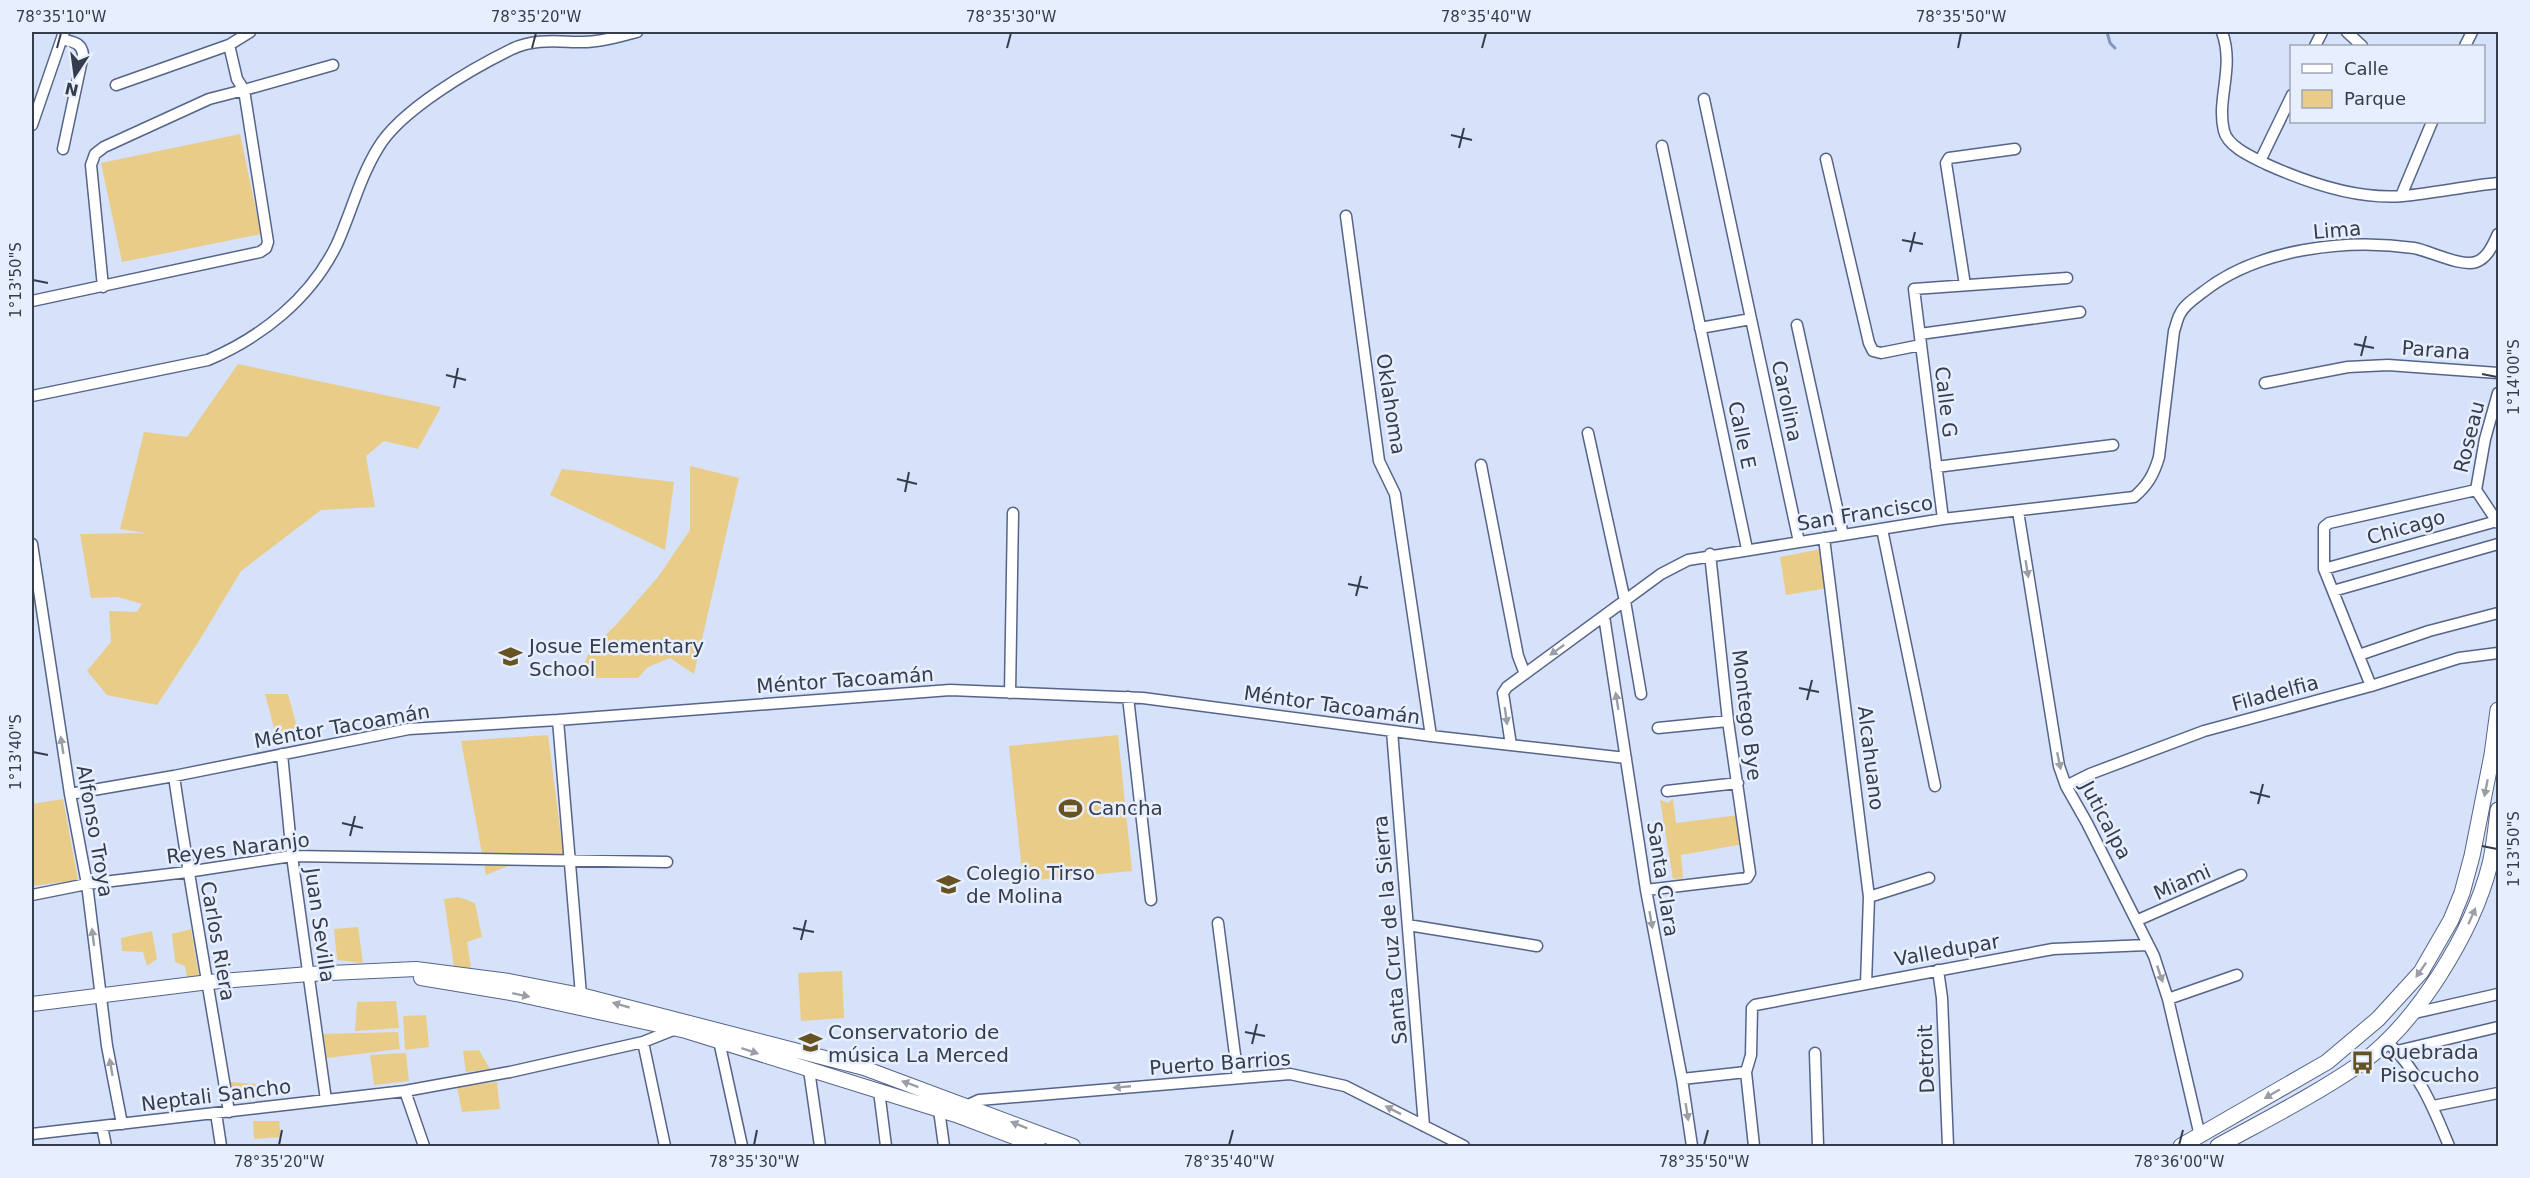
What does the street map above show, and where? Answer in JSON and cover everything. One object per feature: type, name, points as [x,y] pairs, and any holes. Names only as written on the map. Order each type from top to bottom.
[{"type":"main road","points":[[2181,1146],[2327,1062],[2378,1019],[2421,972],[2451,920],[2462,893],[2472,856],[2499,710]]},
{"type":"main road","points":[[2218,1146],[2391,1046],[2410,1014],[2433,985],[2455,950],[2477,905],[2490,864],[2499,810]]},
{"type":"street","points":[[116,85],[229,45],[250,32]]},
{"type":"street","points":[[32,396],[208,360],[235,349],[272,325],[302,296],[336,246],[378,147],[403,119],[432,95],[513,49],[532,42],[554,40],[585,42],[605,40],[637,32]]},
{"type":"street","points":[[2222,32],[2228,66],[2223,118],[2224,133],[2231,143],[2260,161],[2330,188],[2369,194],[2401,196],[2499,183]]},
{"type":"street","points":[[2348,32],[2361,45]]},
{"type":"street","points":[[32,125],[63,35],[79,44],[83,55],[63,149]]},
{"type":"street","points":[[32,301],[260,252],[266,248],[268,242],[244,90],[237,79],[229,45]]},
{"type":"street","points":[[103,287],[91,165],[95,154],[104,147],[209,99],[333,65]]},
{"type":"street","name":"Carolina","points":[[1704,99],[1799,542]]},
{"type":"street","points":[[2260,161],[2290,99]]},
{"type":"street","points":[[2401,196],[2432,123]]},
{"type":"street","name":"Calle E","points":[[1662,146],[1748,549]]},
{"type":"street","points":[[2015,149],[1949,158],[1946,163],[1965,285],[2067,278]]},
{"type":"street","points":[[1826,159],[1869,343],[1873,351],[1881,353],[1920,340],[2080,312]]},
{"type":"street","name":"Oklahoma","points":[[1346,216],[1379,461],[1395,494],[1431,736]]},
{"type":"street","name":"Lima","points":[[2180,313],[2215,282],[2244,267],[2302,251],[2355,244],[2416,249],[2463,262],[2476,262],[2486,255],[2499,234]]},
{"type":"street","name":"Calle G","points":[[1943,519],[1914,289],[1965,285]]},
{"type":"street","name":"San Francisco","points":[[1511,745],[1503,693],[1525,674],[1661,574],[1688,560],[1710,554],[1943,519],[2134,497],[2145,488],[2155,474],[2160,457],[2174,331],[2180,313]]},
{"type":"street","points":[[1701,328],[1751,319]]},
{"type":"street","points":[[1797,325],[1843,535]]},
{"type":"street","name":"Parana","points":[[2265,383],[2348,367],[2388,365],[2499,373]]},
{"type":"street","name":"Roseau","points":[[2476,490],[2494,424],[2499,393]]},
{"type":"street","points":[[1588,433],[1625,601],[1641,694]]},
{"type":"street","points":[[1936,467],[2114,445]]},
{"type":"street","points":[[1481,465],[1518,656],[1525,674]]},
{"type":"street","points":[[2370,686],[2324,569],[2325,527],[2329,523],[2476,490],[2498,522]]},
{"type":"street","name":"Juticalpa","points":[[2018,511],[2059,766],[2066,786],[2138,920],[2147,945],[2154,956],[2168,999],[2200,1136]]},
{"type":"street","points":[[1010,693],[1013,513]]},
{"type":"street","name":"Chicago","points":[[2324,569],[2498,522]]},
{"type":"street","points":[[1882,529],[1935,786]]},
{"type":"street","name":"Alcahuano","points":[[1824,538],[1869,897],[1866,984]]},
{"type":"street","name":"Alfonso Troya","points":[[32,544],[36,603],[87,884],[100,995],[122,1124]]},
{"type":"street","points":[[2333,591],[2499,544]]},
{"type":"street","name":"Montego Bye","points":[[1646,890],[1747,878],[1750,873],[1728,721],[1710,554]]},
{"type":"street","points":[[2358,655],[2428,631],[2499,613]]},
{"type":"street","name":"Santa Clara","points":[[1604,616],[1646,890],[1682,1079],[1692,1146]]},
{"type":"street","name":"Filadelfia","points":[[2066,786],[2090,774],[2204,732],[2370,686],[2459,657],[2499,653]]},
{"type":"street","name":"Méntor Tacoamán","points":[[70,794],[174,776],[409,729],[950,690],[1128,697],[1626,759]]},
{"type":"street","points":[[1128,697],[1151,900]]},
{"type":"street","points":[[558,720],[581,994]]},
{"type":"street","points":[[1658,728],[1728,721]]},
{"type":"street","name":"Santa Cruz de la Sierra","points":[[1392,731],[1424,1126]]},
{"type":"street","name":"Juan Sevilla","points":[[282,754],[292,856],[326,1100]]},
{"type":"street","name":"Carlos Riera","points":[[174,776],[187,872],[209,982],[229,1112]]},
{"type":"street","points":[[1667,791],[1738,783]]},
{"type":"street","name":"Reyes Naranjo","points":[[32,896],[87,884],[292,856],[667,862]]},
{"type":"street","name":"Miami","points":[[2138,920],[2241,875]]},
{"type":"street","points":[[1869,897],[1929,878]]},
{"type":"street","points":[[1218,923],[1238,1078]]},
{"type":"street","points":[[1408,925],[1537,946]]},
{"type":"street","name":"Valledupar","points":[[1746,1072],[1751,1055],[1752,1008],[1755,1005],[2053,949],[2147,945]]},
{"type":"street","points":[[32,1004],[209,982],[309,974],[416,969],[509,981],[581,994],[864,1068],[1038,1146]]},
{"type":"street","name":"Detroit","points":[[1938,970],[1942,998],[1948,1146]]},
{"type":"street","points":[[380,971],[516,994],[673,1029],[719,1041],[939,1110],[960,1110],[1073,1146]]},
{"type":"street","points":[[2168,999],[2237,975]]},
{"type":"street","points":[[2410,1014],[2499,994]]},
{"type":"street","points":[[2449,1146],[2433,1106],[2391,1046],[2499,1027]]},
{"type":"street","name":"Neptali Sancho","points":[[32,1134],[405,1091],[510,1072],[642,1042],[673,1029]]},
{"type":"street","points":[[719,1041],[742,1146]]},
{"type":"street","points":[[642,1042],[665,1146]]},
{"type":"street","points":[[1815,1053],[1818,1146]]},
{"type":"street","points":[[809,1070],[820,1146]]},
{"type":"street","points":[[1682,1079],[1746,1072],[1754,1146]]},
{"type":"street","name":"Puerto Barrios","points":[[960,1110],[979,1100],[1290,1074],[1337,1083],[1464,1146]]},
{"type":"street","points":[[405,1091],[424,1146]]},
{"type":"street","points":[[879,1091],[886,1146]]},
{"type":"street","points":[[2433,1106],[2499,1093]]},
{"type":"street","points":[[939,1110],[944,1146]]},
{"type":"street","points":[[216,1113],[221,1146]]},
{"type":"street","points":[[102,1126],[106,1146]]},
{"type":"green space","points":[[240,134],[261,234],[122,262],[101,163]]},
{"type":"green space","points":[[238,364],[441,407],[418,449],[384,441],[366,456],[375,507],[321,510],[241,571],[157,705],[107,695],[87,671],[111,642],[109,611],[137,612],[142,604],[118,597],[91,598],[80,534],[145,533],[120,529],[144,432],[187,437]]},
{"type":"green space","points":[[690,466],[739,478],[694,674],[670,658],[648,667],[638,678],[578,678],[590,650],[615,626],[658,577],[690,530]]},
{"type":"green space","points":[[562,469],[674,482],[665,550],[550,495]]},
{"type":"green space","points":[[1821,549],[1828,588],[1786,595],[1780,557]]},
{"type":"green space","points":[[265,694],[288,694],[300,738],[278,743]]},
{"type":"green space","points":[[548,735],[564,860],[525,859],[486,875],[461,741]]},
{"type":"green space","name":"Cancha","points":[[1118,735],[1132,871],[1023,881],[1009,746]]},
{"type":"green space","points":[[63,799],[78,880],[32,886],[32,804]]},
{"type":"green space","points":[[1673,799],[1676,823],[1739,815],[1744,844],[1681,855],[1683,878],[1673,879],[1660,800],[1668,803]]},
{"type":"green space","points":[[458,897],[475,903],[482,937],[467,942],[471,968],[454,967],[444,899]]},
{"type":"green space","points":[[358,927],[363,963],[337,960],[334,929]]},
{"type":"green space","points":[[191,929],[199,976],[187,978],[185,966],[175,962],[172,934]]},
{"type":"green space","points":[[152,931],[157,959],[147,966],[143,952],[122,951],[121,938]]},
{"type":"green space","points":[[842,971],[844,1018],[801,1021],[798,973]]},
{"type":"green space","points":[[396,1001],[399,1028],[355,1031],[357,1002]]},
{"type":"green space","points":[[426,1015],[429,1047],[405,1050],[403,1016]]},
{"type":"green space","points":[[398,1032],[400,1049],[327,1058],[323,1034]]},
{"type":"green space","points":[[479,1050],[490,1069],[466,1072],[463,1051]]},
{"type":"green space","points":[[406,1053],[409,1081],[374,1085],[370,1055]]},
{"type":"green space","points":[[230,1082],[256,1084],[258,1099],[233,1102]]},
{"type":"green space","points":[[497,1082],[500,1109],[462,1112],[457,1087]]},
{"type":"green space","points":[[253,1121],[279,1121],[281,1137],[254,1139]]},
{"type":"waterway","points":[[2107,32],[2110,43],[2115,48]]},
{"type":"place","name":"Josue Elementary School","points":[[511,657]]},
{"type":"place","name":"Cancha","points":[[1070,808]]},
{"type":"place","name":"Colegio Tirso de Molina","points":[[948,884]]},
{"type":"place","name":"Conservatorio de música La Merced","points":[[810,1043]]},
{"type":"place","name":"Quebrada Pisocucho","points":[[2362,1063]]}]
